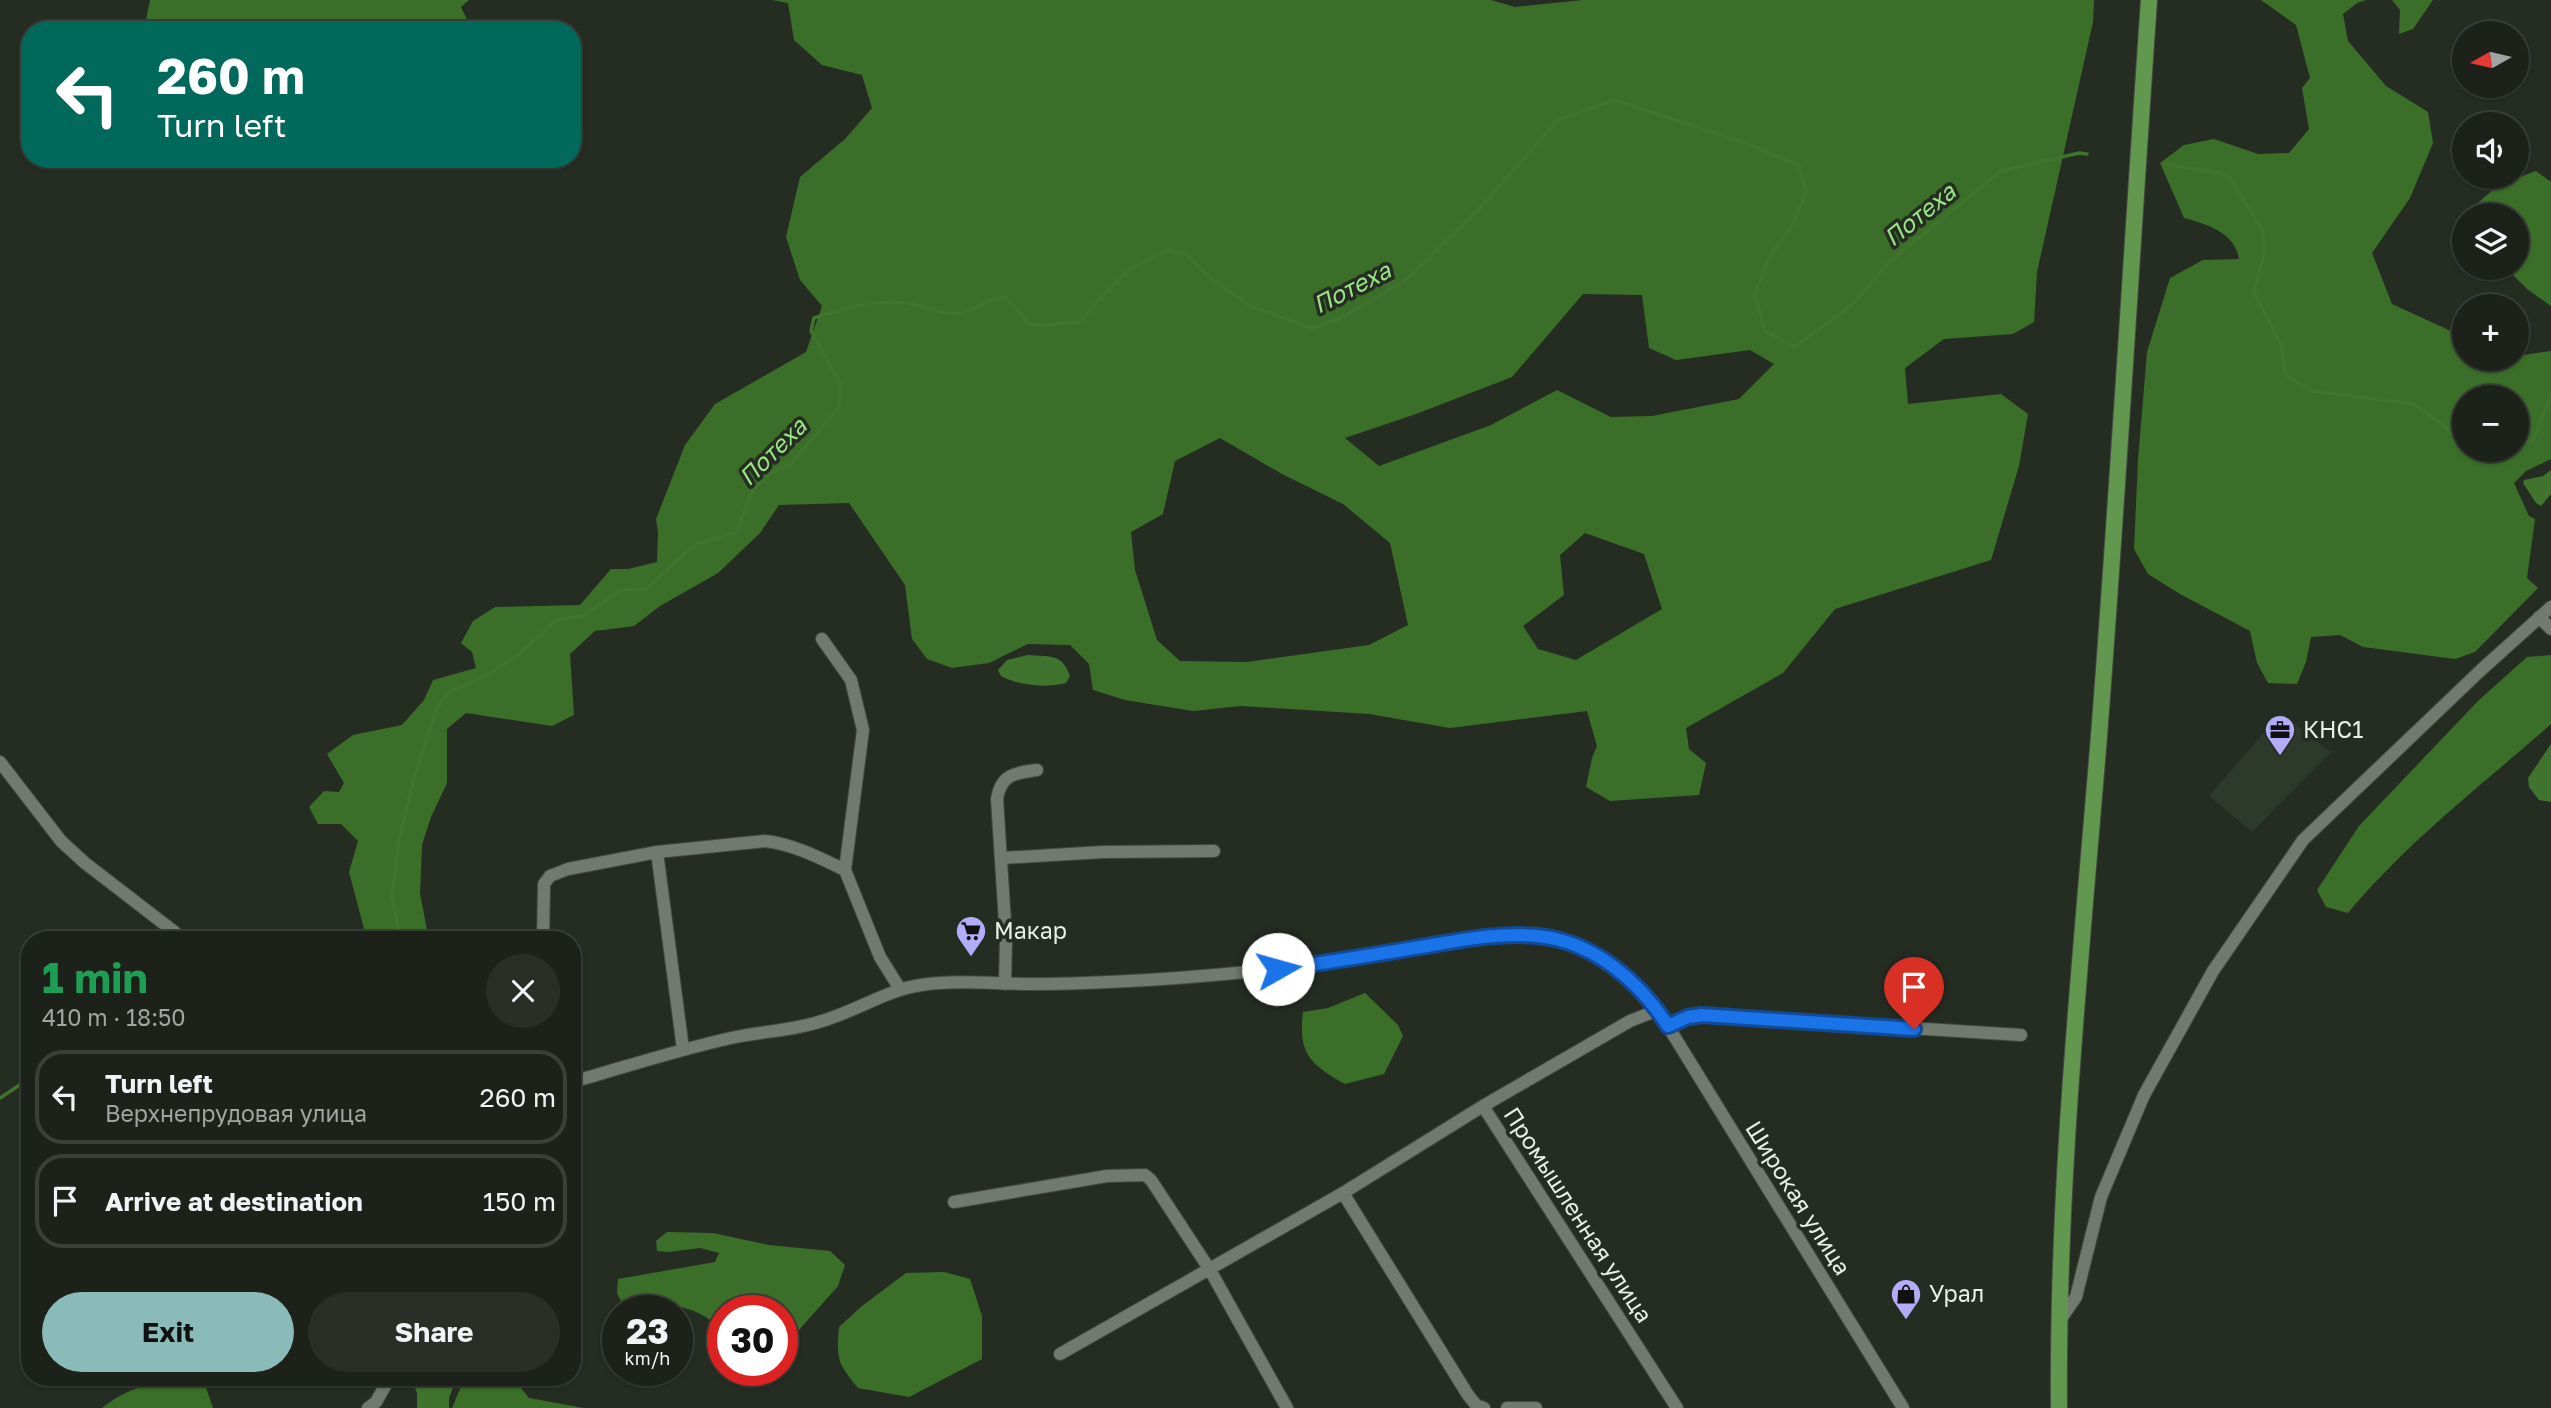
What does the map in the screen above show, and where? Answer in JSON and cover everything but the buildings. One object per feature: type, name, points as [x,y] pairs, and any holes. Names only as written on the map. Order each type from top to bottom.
[{"type":"main road","points":[[2059,1408],[2058,1323],[2066,1141],[2106,648],[2149,0]]},
{"type":"street","points":[[2058,1323],[2076,1297],[2101,1196],[2144,1095],[2213,971],[2303,840],[2551,607]]},
{"type":"street","points":[[2539,617],[2551,629]]},
{"type":"street","points":[[822,639],[851,680],[863,730],[845,870],[880,957],[900,989]]},
{"type":"street","points":[[0,762],[61,841],[85,863],[173,931]]},
{"type":"street","points":[[1005,984],[1006,939],[997,799],[999,787],[1007,778],[1019,772],[1037,770]]},
{"type":"street","points":[[543,931],[544,884],[550,876],[568,869],[657,852],[765,841],[797,849],[845,870]]},
{"type":"street","points":[[1002,858],[1103,852],[1214,851]]},
{"type":"street","points":[[657,852],[682,1049]]},
{"type":"street","name":"Широкая улица","points":[[581,1077],[682,1049],[735,1037],[797,1028],[826,1020],[900,989],[949,983],[1133,980],[1278,969],[1510,935],[1560,940],[1609,963],[1628,977],[1658,1010],[1903,1408]]},
{"type":"street","name":"Промышленная улица","points":[[1658,1010],[1630,1021],[1483,1106],[1677,1408]]},
{"type":"street","points":[[1668,1026],[1688,1017],[1702,1015],[2021,1035]]},
{"type":"street","points":[[1060,1354],[1343,1193],[1483,1106]]},
{"type":"street","points":[[954,1202],[1107,1176],[1145,1175],[1151,1180],[1210,1270],[1287,1408]]},
{"type":"street","points":[[1343,1193],[1468,1395],[1476,1405],[1483,1408]]},
{"type":"street","points":[[368,1408],[376,1402],[385,1386]]},
{"type":"street","points":[[1507,1408],[1536,1408]]},
{"type":"shaded area","points":[[150,0],[469,0],[461,7],[468,21],[146,21]]},
{"type":"shaded area","points":[[772,0],[1491,0],[1515,7],[1583,0],[2094,0],[2093,22],[2037,272],[2034,322],[2013,334],[1944,339],[1905,368],[1908,404],[2001,394],[2028,414],[2019,466],[1991,560],[1835,609],[1783,673],[1686,728],[1689,749],[1706,763],[1699,795],[1610,801],[1586,787],[1597,746],[1587,711],[1450,728],[1369,714],[1241,706],[1193,711],[1125,700],[1093,690],[1089,664],[1070,645],[1028,644],[989,663],[952,668],[927,659],[912,639],[905,585],[849,503],[779,505],[760,533],[718,573],[660,606],[634,626],[595,631],[570,654],[574,715],[552,726],[466,713],[447,729],[447,783],[431,817],[422,845],[420,894],[427,931],[365,931],[349,872],[358,841],[341,824],[318,824],[309,807],[324,791],[339,792],[344,783],[327,754],[353,735],[402,725],[424,700],[433,680],[476,668],[472,652],[461,643],[473,621],[495,607],[580,605],[611,569],[628,569],[657,562],[656,519],[685,445],[715,404],[806,352],[822,306],[800,280],[786,237],[800,177],[845,139],[872,108],[862,75],[822,65],[794,40],[788,3]],"holes":[[[1583,294],[1642,295],[1649,348],[1676,360],[1750,350],[1774,364],[1739,399],[1652,416],[1611,417],[1557,390],[1491,425],[1379,466],[1345,438],[1512,377]],[[1220,438],[1282,474],[1343,504],[1390,543],[1408,625],[1369,645],[1247,662],[1180,661],[1157,640],[1135,570],[1131,532],[1163,514],[1175,461]],[[1585,533],[1644,554],[1662,609],[1576,660],[1538,649],[1523,626],[1564,595],[1560,555]]]},
{"type":"shaded area","points":[[2261,0],[2366,0],[2357,3],[2343,14],[2348,41],[2386,86],[2428,112],[2433,143],[2410,198],[2372,253],[2392,304],[2452,332],[2452,371],[2529,371],[2529,354],[2551,351],[2551,459],[2526,471],[2514,483],[2529,516],[2535,519],[2527,578],[2538,588],[2475,652],[2455,659],[2363,647],[2340,635],[2311,637],[2306,662],[2297,684],[2268,683],[2257,663],[2250,631],[2148,574],[2134,549],[2138,460],[2147,352],[2170,278],[2203,260],[2239,259],[2232,242],[2226,236],[2210,226],[2184,218],[2160,163],[2184,145],[2214,139],[2258,154],[2289,153],[2309,129],[2302,88],[2310,78],[2296,25]]},
{"type":"shaded area","points":[[2392,0],[2433,0],[2413,29],[2399,34],[2400,10]]},
{"type":"shaded area","points":[[2536,171],[2551,182],[2551,306],[2518,280],[2529,280],[2529,203],[2478,203],[2494,189],[2529,189],[2529,174]]},
{"type":"shaded area","points":[[2551,470],[2551,494],[2541,506],[2523,483],[2524,480],[2543,476]]},
{"type":"shaded area","points":[[1028,655],[1049,656],[1059,660],[1070,676],[1066,683],[1033,685],[1001,676],[998,670],[1007,660]]},
{"type":"shaded area","points":[[2551,655],[2551,724],[2420,838],[2348,913],[2326,907],[2317,890],[2359,826],[2478,701],[2527,657]]},
{"type":"shaded area","points":[[2281,713],[2331,752],[2252,832],[2209,796]]},
{"type":"shaded area","points":[[2551,744],[2551,802],[2539,800],[2529,787],[2528,778]]},
{"type":"shaded area","points":[[1365,993],[1398,1025],[1403,1036],[1384,1074],[1345,1084],[1315,1064],[1309,1056],[1303,1038],[1303,1012],[1328,1008]]},
{"type":"shaded area","points":[[667,1232],[713,1233],[769,1245],[830,1251],[845,1265],[838,1286],[798,1330],[798,1295],[707,1295],[707,1318],[693,1311],[693,1295],[618,1295],[618,1279],[715,1262],[719,1253],[700,1248],[657,1251],[656,1241]]},
{"type":"shaded area","points":[[944,1272],[970,1279],[982,1316],[982,1359],[909,1397],[858,1388],[846,1373],[838,1354],[839,1327],[906,1273]]},
{"type":"shaded area","points":[[205,1386],[213,1408],[102,1408],[137,1388]]},
{"type":"shaded area","points":[[414,1386],[454,1386],[449,1408],[417,1408]]},
{"type":"shaded area","points":[[461,1386],[520,1386],[529,1398],[584,1408],[452,1408]]},
{"type":"waterway","name":"Потеха","points":[[398,931],[392,896],[399,841],[413,781],[437,708],[449,692],[485,676],[518,655],[556,620],[583,616],[621,590],[646,589],[695,544],[736,533],[753,490],[771,472],[790,465],[839,407],[840,383],[811,331],[814,318],[847,308],[884,302],[906,303],[939,312],[960,313],[999,298],[1006,298],[1030,324],[1080,322],[1129,270],[1167,250],[1187,255],[1210,278],[1254,308],[1312,328],[1339,319],[1406,280],[1479,209],[1558,120],[1614,100],[1751,145],[1799,166],[1806,192],[1793,224],[1769,258],[1755,295],[1765,331],[1795,347],[1852,305],[1890,261],[2001,171],[2079,153],[2087,154]]},
{"type":"waterway","name":"Потеха","points":[[2166,164],[2220,173],[2230,178],[2263,231],[2264,254],[2254,292],[2281,345],[2285,374],[2312,391],[2414,404],[2452,432]]},
{"type":"waterway","name":"Потеха","points":[[2529,441],[2533,441],[2551,395]]},
{"type":"waterway","name":"Потеха","points":[[0,1098],[21,1084]]},
{"type":"place","name":"КНС1","points":[[2280,757]]},
{"type":"place","name":"Макар","points":[[971,958]]},
{"type":"place","name":"Урал","points":[[1906,1321]]},
{"type":"route","points":[[1278,969],[1469,939],[1510,935],[1538,936],[1560,940],[1609,963],[1646,995],[1668,1026],[1688,1017],[1702,1015],[1914,1029]]}]
